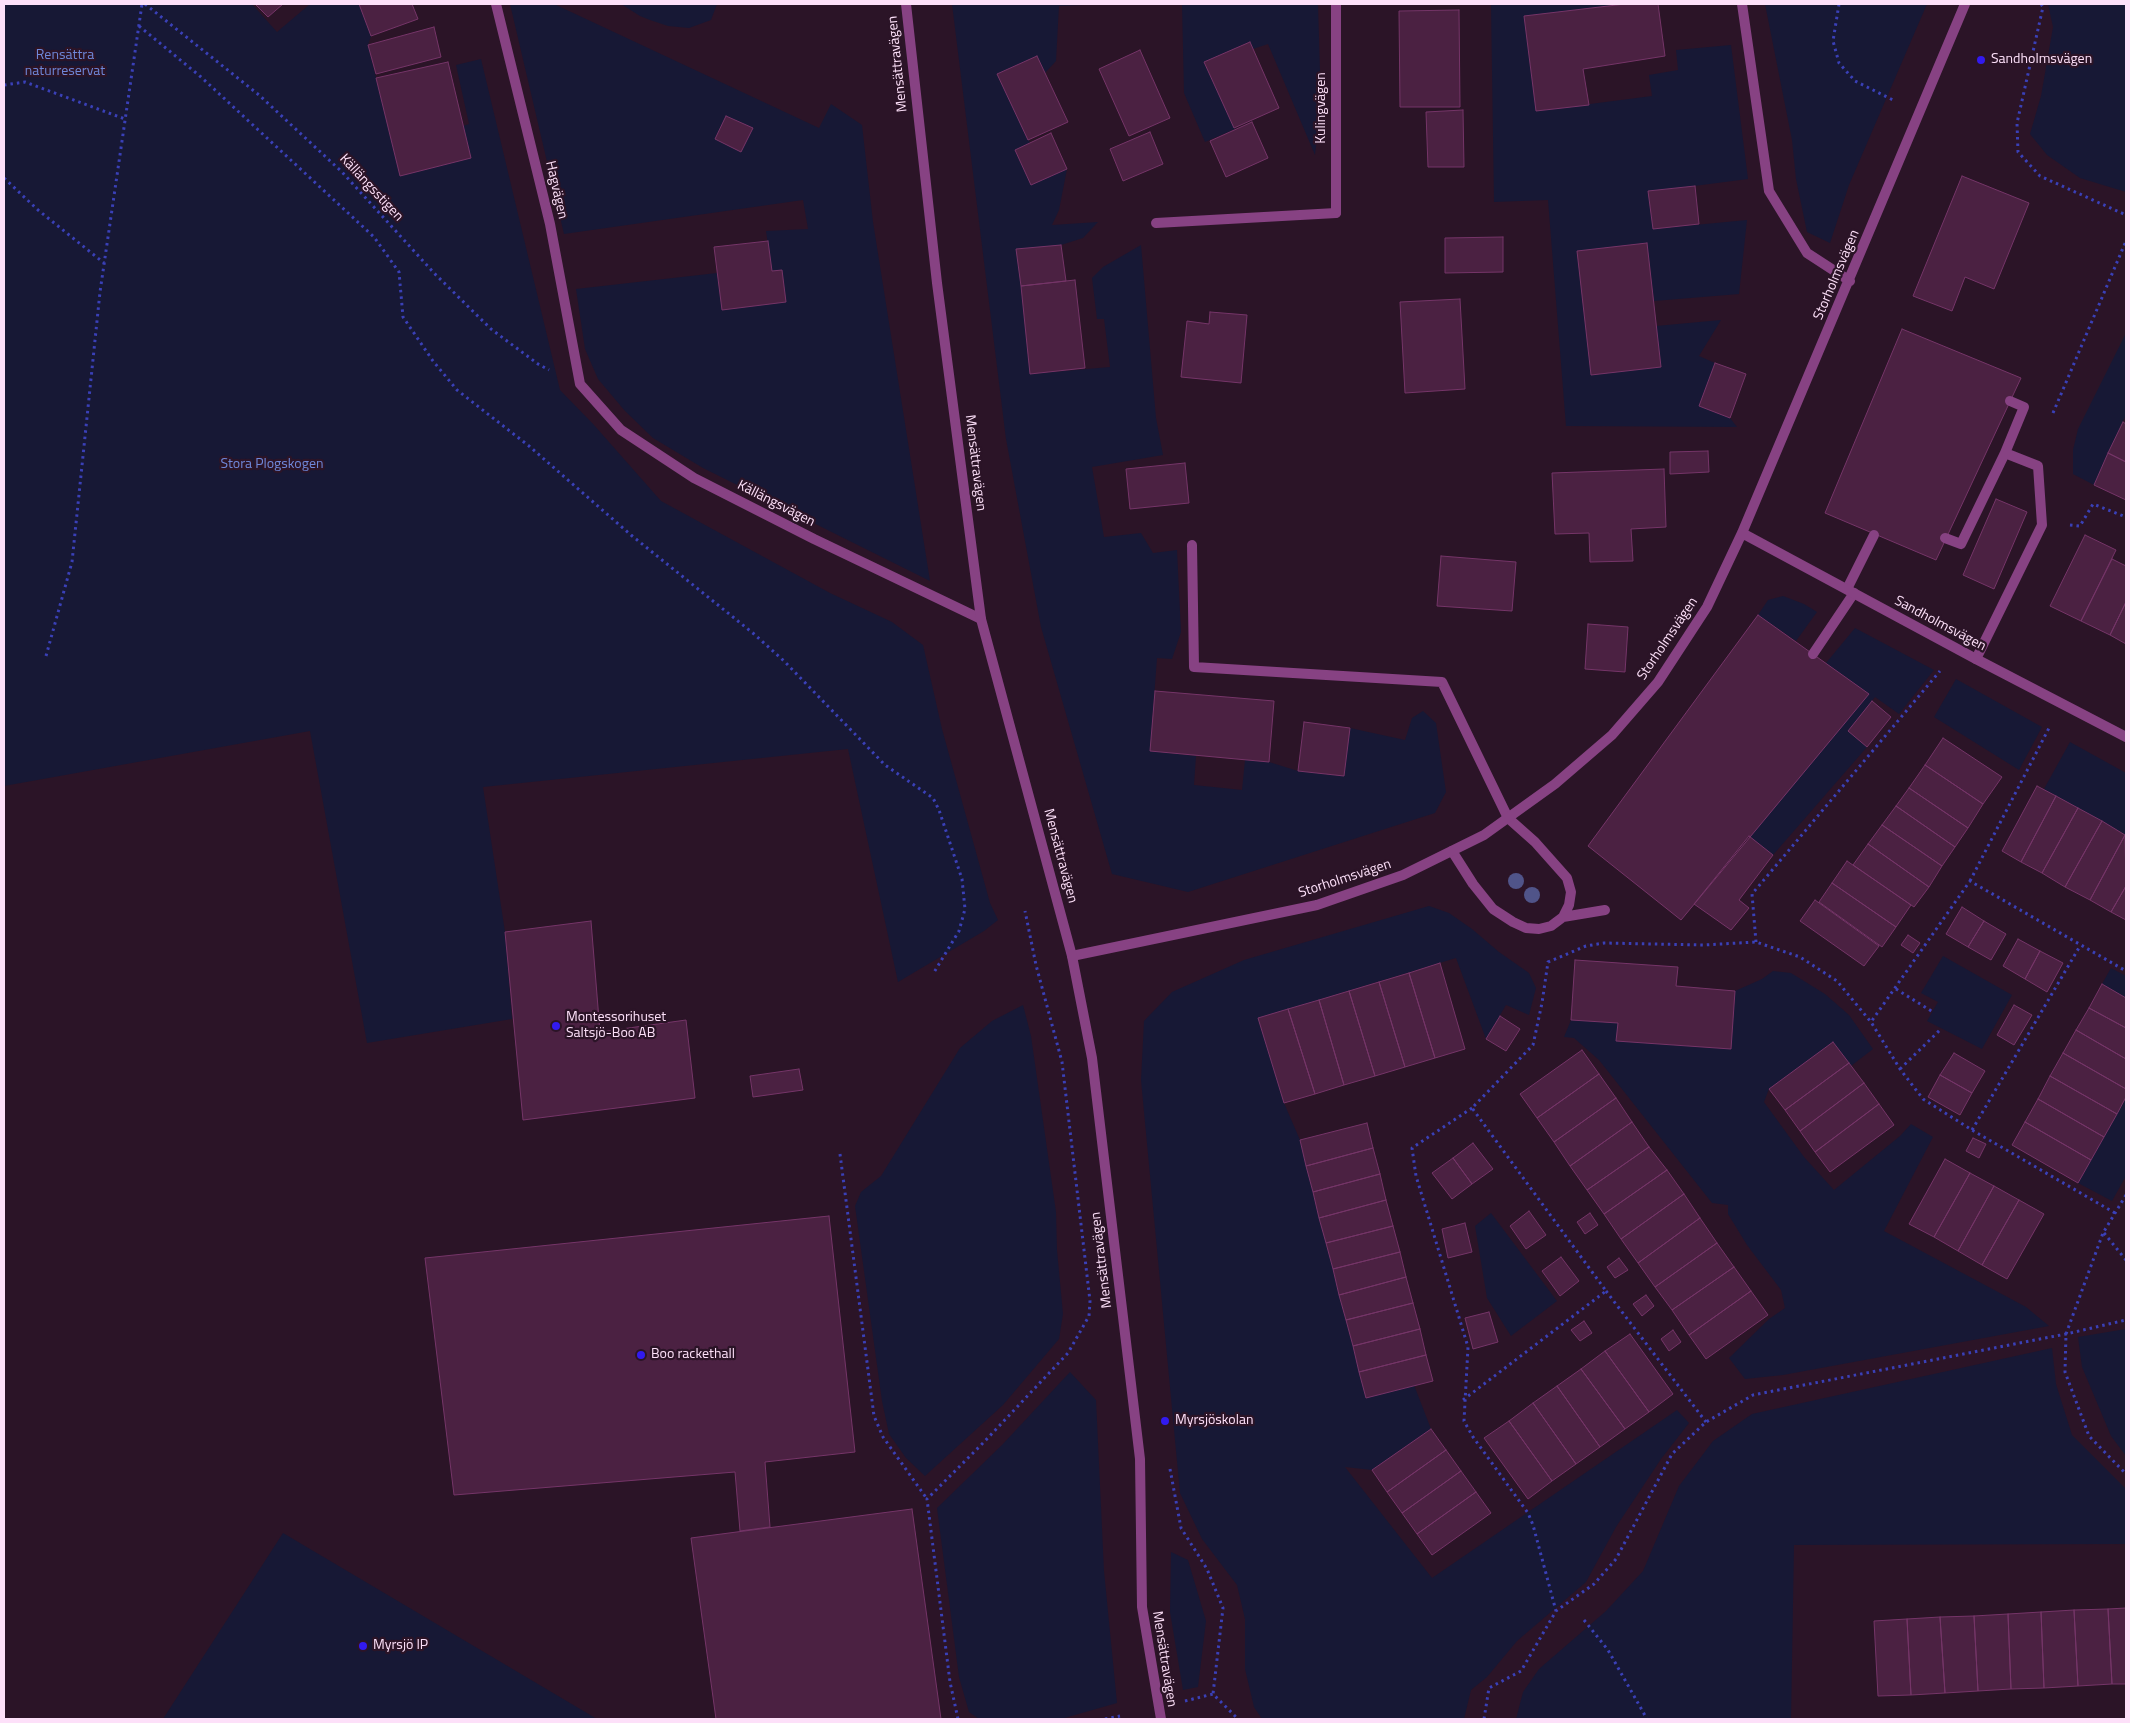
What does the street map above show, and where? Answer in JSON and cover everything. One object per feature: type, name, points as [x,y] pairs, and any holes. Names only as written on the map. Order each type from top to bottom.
[{"type":"street","name":"Hagvägen","points":[[496,4],[550,224],[580,384]]},
{"type":"street","name":"Mensättravägen","points":[[906,4],[937,283],[981,619],[1072,956],[1092,1058],[1140,1460],[1142,1607],[1160,1719]]},
{"type":"street","name":"Kulingvägen","points":[[1156,223],[1336,213],[1336,4]]},
{"type":"street","points":[[1742,4],[1769,191],[1807,253],[1850,281]]},
{"type":"street","name":"Storholmsvägen","points":[[1072,956],[1317,905],[1403,875],[1484,835],[1555,784],[1612,735],[1658,682],[1707,607],[1742,533],[1850,281],[1965,4]]},
{"type":"street","name":"Källängsvägen","points":[[580,384],[621,430],[694,478],[814,539],[981,619]]},
{"type":"street","points":[[1945,538],[1961,544],[2005,454],[2024,407],[2010,401]]},
{"type":"street","points":[[1976,659],[2042,525],[2038,466],[2005,454]]},
{"type":"street","name":"Sandholmsvägen","points":[[1742,533],[2126,737]]},
{"type":"street","points":[[1813,654],[1851,591],[1874,535]]},
{"type":"street","points":[[1192,545],[1194,667],[1442,682],[1508,818],[1535,842],[1567,878],[1571,892],[1569,905],[1563,917],[1551,926],[1539,929],[1526,928],[1513,922],[1493,909],[1473,884],[1452,851]]},
{"type":"street","points":[[1563,917],[1605,910]]},
{"type":"path","points":[[46,656],[72,562],[104,264],[139,26],[144,4]]},
{"type":"path","name":"Källängsstigen","points":[[144,4],[259,94],[342,172],[434,273],[491,329],[538,364],[580,384]]},
{"type":"path","points":[[1839,4],[1835,19],[1833,41],[1839,63],[1855,81],[1893,100],[1897,92]]},
{"type":"path","points":[[2041,4],[2043,7],[2017,123],[2018,152],[2040,176],[2126,215]]},
{"type":"path","points":[[139,26],[202,77],[374,237],[399,272],[403,317],[433,362],[457,390],[529,446],[631,535],[754,634],[784,661],[885,765],[933,798],[939,810],[962,879],[965,909],[959,931],[933,974]]},
{"type":"path","points":[[4,85],[25,82],[125,119]]},
{"type":"path","points":[[4,178],[38,210],[104,264]]},
{"type":"path","points":[[2049,420],[2126,241]]},
{"type":"path","points":[[2080,526],[2093,504],[2126,517]]},
{"type":"path","points":[[1756,942],[1752,894],[1942,670]]},
{"type":"path","points":[[1872,1022],[1970,881],[2053,720]]},
{"type":"path","points":[[1970,881],[2126,972]]},
{"type":"path","points":[[927,1499],[984,1442],[1068,1352],[1089,1316],[1090,1301],[1062,1062],[1036,965],[1025,911]]},
{"type":"path","points":[[1556,1611],[1533,1525],[1528,1513],[1472,1437],[1464,1421],[1463,1400],[1468,1369],[1468,1346],[1416,1176],[1412,1148],[1472,1108],[1533,1045],[1548,962],[1586,946],[1604,943],[1704,945],[1756,942],[1800,957],[1837,981],[1872,1022],[1900,1069],[1923,1099],[1972,1130],[2115,1213]]},
{"type":"path","points":[[1972,1130],[2080,946]]},
{"type":"path","points":[[1896,989],[1933,1012]]},
{"type":"path","points":[[1900,1069],[1941,1029]]},
{"type":"path","points":[[1472,1108],[1606,1291],[1706,1422]]},
{"type":"path","points":[[840,1154],[874,1416],[882,1437],[927,1499],[950,1682],[958,1719]]},
{"type":"path","points":[[2126,1194],[2103,1233],[2066,1334],[2065,1372],[2089,1436],[2126,1474]]},
{"type":"path","points":[[2103,1233],[2126,1260]]},
{"type":"path","points":[[1463,1400],[1606,1291]]},
{"type":"path","points":[[1484,1719],[1489,1688],[1521,1671],[1556,1611],[1594,1584],[1616,1559],[1672,1454],[1706,1422],[1753,1395],[2066,1334],[2126,1320]]},
{"type":"path","points":[[1169,1464],[1181,1528],[1207,1569],[1223,1608],[1214,1694],[1238,1719]]},
{"type":"path","points":[[1584,1620],[1608,1650],[1647,1719]]},
{"type":"path","points":[[1184,1701],[1214,1694]]},
{"type":"path","points":[[1105,1719],[1120,1716]]},
{"type":"green space","name":"Stora Plogskogen","points":[[4,4],[252,4],[277,32],[310,4],[359,4],[371,36],[368,45],[400,176],[471,158],[463,126],[469,124],[456,65],[481,59],[560,390],[594,425],[661,501],[830,593],[892,622],[923,645],[942,729],[990,903],[998,920],[984,931],[898,982],[848,749],[483,787],[505,932],[512,1019],[367,1043],[310,731],[4,786]]},
{"type":"green space","points":[[510,4],[554,4],[819,128],[831,104],[862,125],[873,222],[930,581],[703,468],[653,438],[625,411],[598,379],[585,349],[576,289],[717,273],[722,310],[786,302],[782,270],[772,272],[766,231],[808,229],[803,200],[564,234]]},
{"type":"green space","points":[[621,4],[717,4],[711,20],[689,28],[668,26],[650,20]]},
{"type":"green space","points":[[952,4],[1108,4],[1059,6],[1056,61],[1045,73],[1037,56],[997,74],[1030,143],[1015,150],[1031,185],[1067,169],[1059,210],[1052,225],[1098,222],[1083,238],[1061,245],[1017,249],[1030,374],[1110,367],[1104,319],[1097,319],[1092,278],[1103,267],[1141,245],[1156,418],[1163,455],[1092,467],[1104,537],[1141,533],[1153,553],[1177,550],[1181,632],[1172,659],[1157,658],[1150,751],[1196,756],[1194,785],[1242,790],[1245,760],[1269,762],[1298,771],[1344,776],[1350,728],[1405,740],[1412,718],[1423,711],[1436,723],[1446,792],[1435,813],[1188,892],[1112,874],[1041,627],[1006,439]]},
{"type":"green space","points":[[1182,4],[1318,4],[1321,105],[1315,155],[1268,44],[1253,49],[1249,42],[1204,62],[1235,129],[1205,142],[1184,93]]},
{"type":"green space","points":[[1491,4],[1625,4],[1524,16],[1536,111],[1652,96],[1649,75],[1678,70],[1676,50],[1731,45],[1748,179],[1648,192],[1653,229],[1747,220],[1739,294],[1654,301],[1647,243],[1577,251],[1591,375],[1661,367],[1656,326],[1721,320],[1699,356],[1715,363],[1699,406],[1730,418],[1737,427],[1566,426],[1548,200],[1494,202]]},
{"type":"green space","points":[[1765,4],[1927,4],[1849,185],[1830,243],[1807,232],[1796,179],[1792,140]]},
{"type":"green space","points":[[2048,4],[2126,4],[2126,192],[2080,178],[2047,155],[2030,134],[2041,96],[2053,27]]},
{"type":"green space","points":[[2126,333],[2126,415],[2094,485],[2073,474],[2073,450],[2078,429]]},
{"type":"green space","points":[[1783,596],[1804,604],[1817,612],[1796,641],[1758,615],[1768,600]]},
{"type":"green space","points":[[1855,628],[1934,670],[1899,714],[1875,697],[1848,731],[1867,747],[1773,855],[1749,836],[1869,694],[1826,663]]},
{"type":"green space","points":[[1956,679],[2042,727],[2019,770],[1934,717]]},
{"type":"green space","points":[[2070,742],[2126,773],[2126,835],[2044,789]]},
{"type":"green space","points":[[1429,906],[1449,913],[1529,973],[1536,988],[1529,1015],[1506,1005],[1486,1039],[1456,958],[1259,1018],[1284,1103],[1300,1140],[1366,1397],[1414,1385],[1431,1429],[1372,1470],[1345,1467],[1432,1578],[1677,1410],[1689,1423],[1661,1459],[1616,1527],[1586,1582],[1517,1641],[1487,1677],[1471,1690],[1464,1719],[1262,1719],[1254,1707],[1245,1669],[1245,1619],[1237,1585],[1202,1539],[1180,1493],[1141,1080],[1144,1021],[1172,992],[1244,960]]},
{"type":"green space","points":[[1943,956],[2012,995],[1982,1049],[1927,1021],[1938,1002],[1921,993]]},
{"type":"green space","points":[[2111,968],[2126,976],[2126,998],[2102,984]]},
{"type":"green space","points":[[1773,971],[1791,973],[1825,994],[1849,1015],[1873,1049],[1851,1066],[1833,1042],[1769,1089],[1764,1102],[1804,1157],[1834,1190],[1900,1136],[1911,1124],[1933,1137],[1884,1231],[2026,1307],[2049,1326],[1783,1375],[1745,1379],[1729,1358],[1769,1319],[1785,1308],[1781,1290],[1747,1245],[1728,1214],[1728,1205],[1712,1203],[1599,1060],[1574,1038],[1564,1037],[1571,1020],[1618,1023],[1617,1041],[1731,1049],[1735,991],[1762,979]]},
{"type":"green space","points":[[1023,1005],[1031,1036],[1056,1212],[1057,1250],[1063,1314],[1059,1339],[1003,1405],[925,1476],[906,1458],[889,1434],[882,1401],[855,1206],[861,1192],[881,1176],[960,1048],[992,1021]]},
{"type":"green space","points":[[2126,1098],[2126,1176],[2112,1201],[2078,1183]]},
{"type":"green space","points":[[1491,1213],[1557,1301],[1511,1336],[1487,1298],[1475,1226]]},
{"type":"green space","points":[[2126,1329],[2126,1456],[2111,1436],[2082,1367],[2078,1337]]},
{"type":"green space","points":[[2052,1348],[2056,1384],[2072,1435],[2126,1489],[2126,1544],[1794,1545],[1791,1719],[1516,1719],[1523,1692],[1539,1669],[1606,1611],[1643,1571],[1679,1486],[1713,1441],[1752,1414]]},
{"type":"green space","points":[[1070,1372],[1096,1400],[1104,1571],[1117,1703],[1061,1719],[979,1719],[969,1712],[959,1677],[937,1508],[1002,1445]]},
{"type":"green space","points":[[283,1533],[597,1719],[163,1719]]},
{"type":"green space","points":[[1171,1552],[1188,1560],[1206,1621],[1198,1687],[1183,1690],[1170,1612]]},
{"type":"building","points":[[255,4],[283,4],[268,17]]},
{"type":"building","points":[[359,4],[412,4],[418,19],[371,36]]},
{"type":"building","points":[[1625,4],[1658,4],[1665,56],[1583,69],[1589,105],[1536,111],[1524,16]]},
{"type":"building","points":[[1459,10],[1460,107],[1400,107],[1399,11]]},
{"type":"building","points":[[434,27],[441,57],[376,74],[368,45]]},
{"type":"building","points":[[1250,42],[1279,108],[1234,128],[1204,62]]},
{"type":"building","points":[[1140,50],[1170,118],[1129,136],[1099,69]]},
{"type":"building","points":[[1037,56],[1068,122],[1028,140],[997,74]]},
{"type":"building","points":[[448,62],[471,158],[400,176],[376,78]]},
{"type":"building","points":[[1463,110],[1464,167],[1428,167],[1426,112]]},
{"type":"building","points":[[726,116],[753,128],[741,152],[715,139]]},
{"type":"building","points":[[1252,122],[1268,158],[1226,177],[1210,141]]},
{"type":"building","points":[[1150,132],[1163,164],[1123,181],[1110,149]]},
{"type":"building","points":[[1051,133],[1067,169],[1031,185],[1015,150]]},
{"type":"building","points":[[1962,176],[2029,203],[1994,289],[1965,277],[1952,311],[1913,296]]},
{"type":"building","points":[[1695,186],[1699,224],[1653,229],[1648,191]]},
{"type":"building","points":[[1503,237],[1503,272],[1445,273],[1445,238]]},
{"type":"building","points":[[768,241],[772,271],[782,270],[786,302],[722,310],[714,247]]},
{"type":"building","points":[[1647,243],[1661,367],[1591,375],[1577,251]]},
{"type":"building","points":[[1061,245],[1066,281],[1021,286],[1016,249]]},
{"type":"building","points":[[1075,280],[1085,368],[1030,374],[1021,286]]},
{"type":"building","points":[[1460,299],[1465,389],[1405,393],[1400,302]]},
{"type":"building","points":[[1210,312],[1247,315],[1241,383],[1181,377],[1187,321],[1209,324]]},
{"type":"building","points":[[1902,329],[2021,378],[1936,560],[1825,513]]},
{"type":"building","points":[[1715,363],[1746,374],[1730,418],[1699,406]]},
{"type":"building","points":[[2123,422],[2126,424],[2126,462],[2108,453]]},
{"type":"building","points":[[1708,451],[1709,472],[1670,474],[1670,452]]},
{"type":"building","points":[[2108,453],[2126,462],[2126,500],[2094,485]]},
{"type":"building","points":[[1185,463],[1189,503],[1130,509],[1126,469]]},
{"type":"building","points":[[1664,469],[1666,527],[1631,529],[1633,561],[1590,562],[1589,533],[1555,534],[1552,473]]},
{"type":"building","points":[[1996,499],[2027,512],[1994,589],[1963,575]]},
{"type":"building","points":[[2085,535],[2116,550],[2081,621],[2050,606]]},
{"type":"building","points":[[1441,556],[1516,562],[1512,611],[1437,606]]},
{"type":"building","points":[[2112,559],[2126,566],[2126,602],[2110,635],[2081,621]]},
{"type":"building","points":[[2126,602],[2126,644],[2110,635]]},
{"type":"building","points":[[1758,615],[1869,694],[1681,920],[1588,846]]},
{"type":"building","points":[[1588,624],[1628,627],[1625,672],[1585,669]]},
{"type":"building","points":[[1155,691],[1274,701],[1269,762],[1150,751]]},
{"type":"building","points":[[1872,701],[1891,717],[1867,747],[1848,731]]},
{"type":"building","points":[[1304,722],[1350,728],[1344,776],[1298,771]]},
{"type":"building","points":[[1943,738],[2002,777],[1983,804],[1925,765]]},
{"type":"building","points":[[1925,765],[1983,804],[1968,828],[1909,788]]},
{"type":"building","points":[[2037,786],[2056,796],[2021,862],[2002,851]]},
{"type":"building","points":[[1909,788],[1968,828],[1955,847],[1896,806]]},
{"type":"building","points":[[2056,796],[2078,808],[2042,873],[2021,862]]},
{"type":"building","points":[[1896,806],[1955,847],[1942,866],[1882,825]]},
{"type":"building","points":[[2078,808],[2102,821],[2065,887],[2042,873]]},
{"type":"building","points":[[2102,821],[2125,835],[2090,900],[2065,887]]},
{"type":"building","points":[[1882,825],[1942,866],[1929,887],[1868,844]]},
{"type":"building","points":[[2125,835],[2126,886],[2111,912],[2090,900]]},
{"type":"building","points":[[1749,836],[1773,855],[1739,900],[1749,908],[1731,930],[1694,904]]},
{"type":"building","points":[[1868,844],[1929,887],[1914,907],[1853,865]]},
{"type":"building","points":[[1847,861],[1911,905],[1896,927],[1832,883]]},
{"type":"building","points":[[1832,883],[1896,927],[1882,947],[1819,902]]},
{"type":"building","points":[[2126,886],[2126,920],[2111,912]]},
{"type":"building","points":[[1815,900],[1879,946],[1864,966],[1800,921]]},
{"type":"building","points":[[1962,907],[1984,921],[1968,947],[1946,934]]},
{"type":"building","name":"Montessorihuset Saltsjö-Boo AB","points":[[591,921],[600,1032],[686,1020],[695,1098],[523,1120],[505,932]]},
{"type":"building","points":[[1984,921],[2006,934],[1991,960],[1968,947]]},
{"type":"building","points":[[1908,935],[1920,943],[1913,953],[1901,945]]},
{"type":"building","points":[[2018,939],[2040,951],[2025,979],[2003,966]]},
{"type":"building","points":[[2040,951],[2063,963],[2047,992],[2025,979]]},
{"type":"building","points":[[1575,960],[1678,967],[1676,986],[1735,991],[1731,1049],[1616,1041],[1618,1023],[1571,1020]]},
{"type":"building","points":[[1440,963],[1465,1049],[1435,1058],[1409,973]]},
{"type":"building","points":[[1409,973],[1435,1058],[1405,1067],[1379,982]]},
{"type":"building","points":[[1379,982],[1405,1067],[1375,1076],[1349,991]]},
{"type":"building","points":[[2102,984],[2126,998],[2126,1028],[2089,1008]]},
{"type":"building","points":[[1349,991],[1375,1076],[1344,1085],[1319,1000]]},
{"type":"building","points":[[1319,1000],[1344,1085],[1315,1094],[1288,1009]]},
{"type":"building","points":[[2014,1005],[2032,1015],[2014,1045],[1997,1035]]},
{"type":"building","points":[[2089,1008],[2126,1028],[2126,1059],[2076,1030]]},
{"type":"building","points":[[1288,1009],[1315,1094],[1284,1103],[1258,1018]]},
{"type":"building","points":[[1500,1016],[1520,1029],[1506,1051],[1486,1039]]},
{"type":"building","points":[[2076,1030],[2126,1059],[2126,1089],[2063,1053]]},
{"type":"building","points":[[1833,1042],[1849,1063],[1785,1110],[1769,1089]]},
{"type":"building","points":[[1582,1050],[1599,1074],[1537,1118],[1520,1094]]},
{"type":"building","points":[[1954,1053],[1985,1071],[1972,1093],[1940,1075]]},
{"type":"building","points":[[2063,1053],[2126,1089],[2126,1097],[2117,1114],[2050,1076]]},
{"type":"building","points":[[1849,1063],[1864,1083],[1800,1131],[1785,1110]]},
{"type":"building","points":[[799,1069],[803,1090],[753,1097],[750,1076]]},
{"type":"building","points":[[1599,1074],[1616,1098],[1554,1142],[1537,1118]]},
{"type":"building","points":[[1940,1075],[1972,1093],[1960,1115],[1928,1097]]},
{"type":"building","points":[[2050,1076],[2117,1114],[2104,1137],[2038,1099]]},
{"type":"building","points":[[1864,1083],[1879,1104],[1815,1152],[1800,1131]]},
{"type":"building","points":[[1616,1098],[1632,1122],[1570,1166],[1554,1142]]},
{"type":"building","points":[[2038,1099],[2104,1137],[2091,1160],[2025,1122]]},
{"type":"building","points":[[1879,1104],[1894,1125],[1830,1172],[1815,1152]]},
{"type":"building","points":[[1632,1122],[1649,1147],[1587,1190],[1570,1166]]},
{"type":"building","points":[[2025,1122],[2091,1160],[2078,1183],[2012,1145]]},
{"type":"building","points":[[1367,1123],[1373,1148],[1306,1166],[1300,1140]]},
{"type":"building","points":[[1973,1138],[1986,1144],[1979,1158],[1966,1151]]},
{"type":"building","points":[[1473,1143],[1493,1169],[1472,1184],[1453,1158]]},
{"type":"building","points":[[1649,1147],[1667,1170],[1604,1214],[1587,1190]]},
{"type":"building","points":[[1373,1148],[1380,1174],[1313,1192],[1306,1166]]},
{"type":"building","points":[[1453,1158],[1472,1184],[1452,1199],[1432,1173]]},
{"type":"building","points":[[1945,1159],[1970,1173],[1934,1237],[1909,1224]]},
{"type":"building","points":[[1667,1170],[1684,1194],[1621,1239],[1604,1214]]},
{"type":"building","points":[[1970,1173],[1994,1186],[1958,1251],[1934,1237]]},
{"type":"building","points":[[1380,1174],[1386,1200],[1319,1218],[1313,1192]]},
{"type":"building","points":[[1994,1186],[2019,1200],[1982,1265],[1958,1251]]},
{"type":"building","points":[[1684,1194],[1700,1218],[1638,1263],[1621,1239]]},
{"type":"building","points":[[1386,1200],[1393,1226],[1326,1243],[1319,1218]]},
{"type":"building","points":[[2019,1200],[2044,1214],[2007,1279],[1982,1265]]},
{"type":"building","points":[[1529,1211],[1546,1235],[1526,1249],[1510,1226]]},
{"type":"building","points":[[1590,1213],[1598,1225],[1585,1234],[1577,1222]]},
{"type":"building","name":"Boo rackethall","points":[[829,1216],[855,1452],[765,1462],[770,1527],[740,1531],[735,1472],[454,1495],[425,1258]]},
{"type":"building","points":[[1700,1218],[1717,1243],[1655,1287],[1638,1263]]},
{"type":"building","points":[[1465,1223],[1472,1252],[1448,1258],[1442,1229]]},
{"type":"building","points":[[1393,1226],[1400,1252],[1333,1269],[1326,1243]]},
{"type":"building","points":[[1717,1243],[1734,1267],[1672,1310],[1655,1287]]},
{"type":"building","points":[[1400,1252],[1406,1277],[1339,1295],[1333,1269]]},
{"type":"building","points":[[1561,1257],[1579,1281],[1560,1296],[1542,1271]]},
{"type":"building","points":[[1619,1258],[1628,1270],[1615,1278],[1607,1267]]},
{"type":"building","points":[[1734,1267],[1751,1291],[1689,1335],[1672,1310]]},
{"type":"building","points":[[1406,1277],[1413,1303],[1346,1320],[1339,1295]]},
{"type":"building","points":[[1751,1291],[1768,1315],[1706,1359],[1689,1335]]},
{"type":"building","points":[[1646,1295],[1654,1306],[1642,1316],[1633,1304]]},
{"type":"building","points":[[1413,1303],[1420,1329],[1353,1346],[1346,1320]]},
{"type":"building","points":[[1489,1312],[1498,1342],[1473,1349],[1465,1318]]},
{"type":"building","points":[[1584,1321],[1592,1333],[1580,1341],[1571,1330]]},
{"type":"building","points":[[1420,1329],[1426,1355],[1359,1372],[1353,1346]]},
{"type":"building","points":[[1673,1330],[1681,1342],[1669,1351],[1661,1339]]},
{"type":"building","points":[[1630,1334],[1673,1394],[1649,1412],[1605,1351]]},
{"type":"building","points":[[1605,1351],[1649,1412],[1625,1429],[1581,1369]]},
{"type":"building","points":[[1426,1355],[1433,1381],[1366,1398],[1359,1372]]},
{"type":"building","points":[[1581,1369],[1625,1429],[1600,1447],[1557,1386]]},
{"type":"building","points":[[1557,1386],[1600,1447],[1576,1464],[1533,1403]]},
{"type":"building","points":[[1533,1403],[1576,1464],[1552,1481],[1509,1421]]},
{"type":"building","points":[[1509,1421],[1552,1481],[1528,1499],[1484,1438]]},
{"type":"building","points":[[1431,1429],[1446,1450],[1387,1492],[1372,1470]]},
{"type":"building","points":[[1446,1450],[1461,1471],[1402,1513],[1387,1492]]},
{"type":"building","points":[[1461,1471],[1476,1492],[1417,1534],[1402,1513]]},
{"type":"building","points":[[1476,1492],[1491,1513],[1432,1555],[1417,1534]]},
{"type":"building","points":[[912,1509],[941,1719],[716,1719],[691,1538]]},
{"type":"building","points":[[2126,1608],[2126,1684],[2112,1684],[2108,1609]]},
{"type":"building","points":[[2108,1609],[2112,1684],[2078,1686],[2074,1610]]},
{"type":"building","points":[[2074,1610],[2078,1686],[2044,1688],[2041,1612]]},
{"type":"building","points":[[2041,1612],[2044,1688],[2011,1689],[2008,1614]]},
{"type":"building","points":[[2008,1614],[2011,1689],[1978,1691],[1974,1616]]},
{"type":"building","points":[[1974,1616],[1978,1691],[1945,1693],[1940,1617]]},
{"type":"building","points":[[1940,1617],[1945,1693],[1911,1695],[1907,1619]]},
{"type":"building","points":[[1907,1619],[1911,1695],[1878,1696],[1874,1621]]},
{"type":"place","name":"Sandholmsvägen","points":[[1981,60]]},
{"type":"place","name":"Montessorihuset Saltsjö-Boo AB","points":[[556,1026]]},
{"type":"place","name":"Boo rackethall","points":[[641,1355]]},
{"type":"place","name":"Myrsjöskolan","points":[[1165,1421]]},
{"type":"place","name":"Myrsjö IP","points":[[363,1646]]},
{"type":"park label","name":"Rensättra naturreservat","points":[[65,64]]}]
